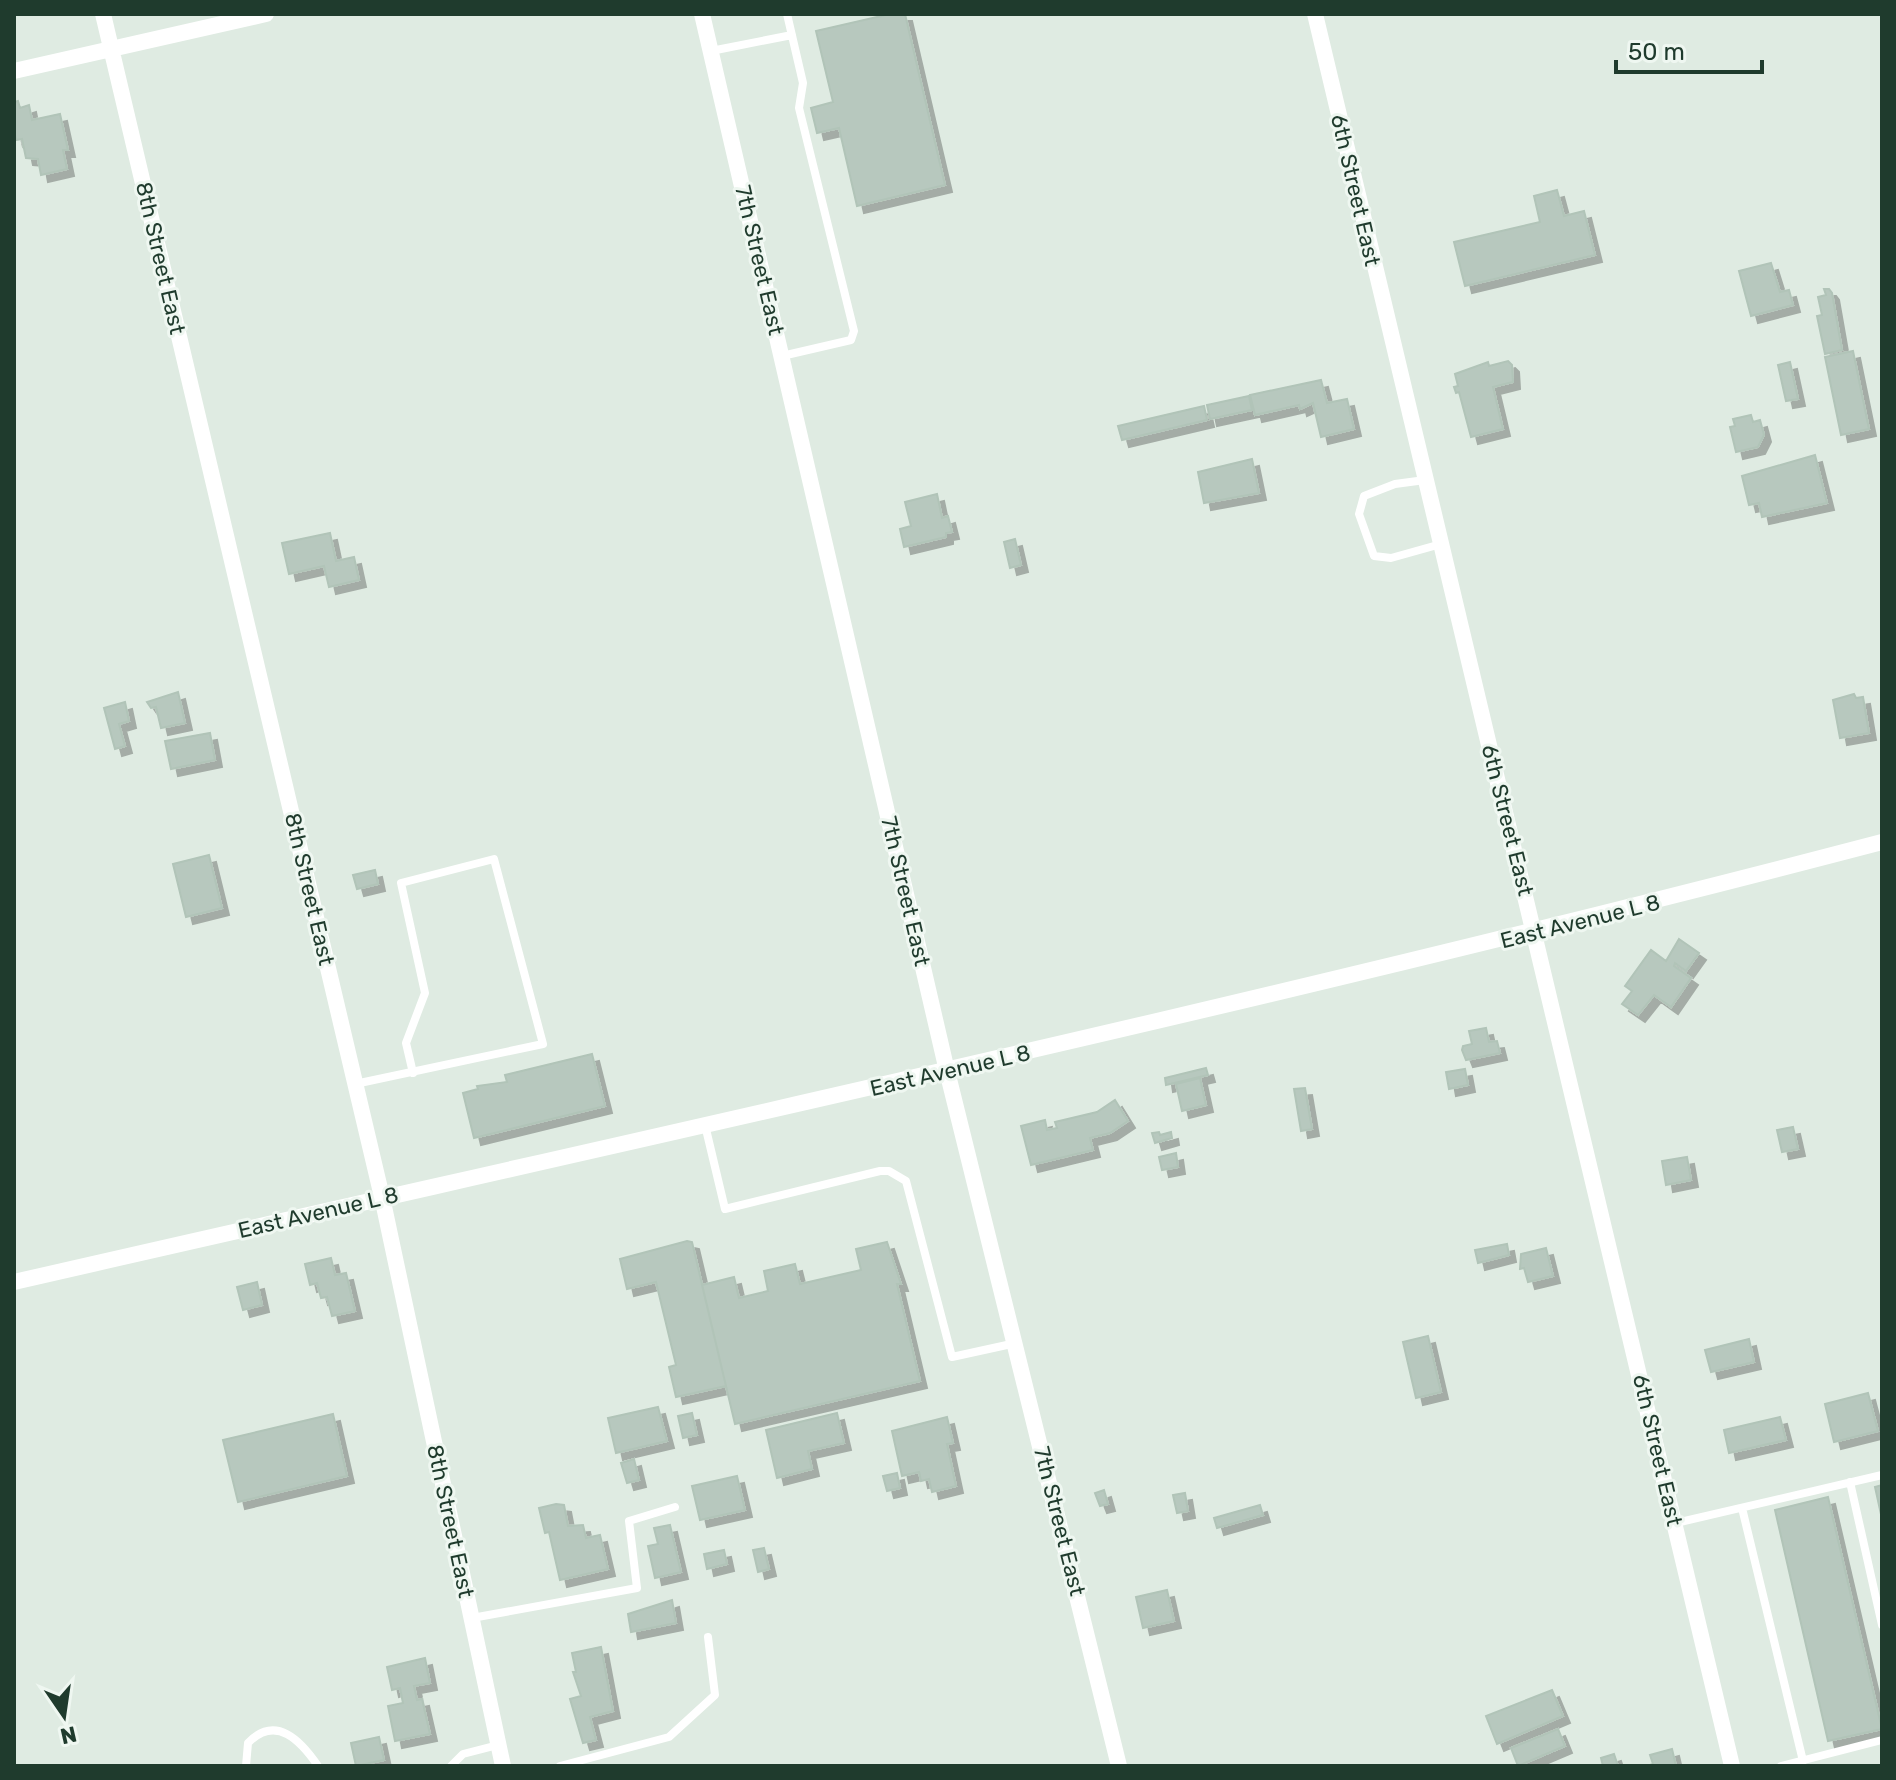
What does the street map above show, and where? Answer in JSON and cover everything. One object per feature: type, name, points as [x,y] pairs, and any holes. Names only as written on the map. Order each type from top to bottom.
[{"type":"street","name":"8th Street East","points":[[103,14],[382,1197],[503,1766]]},
{"type":"street","points":[[14,71],[266,14]]},
{"type":"street","name":"7th Street East","points":[[702,14],[947,1071],[1017,1343],[1119,1766]]},
{"type":"street","name":"6th Street East","points":[[1315,14],[1732,1766]]},
{"type":"street","name":"East Avenue L 8","points":[[14,1282],[947,1071],[1535,933],[1882,842]]},
{"type":"lane","points":[[782,356],[838,346],[851,340],[854,331],[799,108],[803,83],[787,14]]},
{"type":"lane","points":[[711,51],[792,35]]},
{"type":"lane","points":[[1425,480],[1395,484],[1364,496],[1359,514],[1374,556],[1391,558],[1441,544]]},
{"type":"lane","points":[[355,1084],[413,1073],[543,1044],[494,859],[401,883],[425,993],[406,1043],[413,1073]]},
{"type":"lane","points":[[705,1125],[725,1209],[880,1171],[898,1174],[906,1181],[952,1357],[1017,1343]]},
{"type":"lane","points":[[1676,1523],[1882,1475]]},
{"type":"lane","points":[[1850,1482],[1882,1625]]},
{"type":"lane","points":[[472,1618],[637,1588],[629,1521],[675,1507]]},
{"type":"lane","points":[[1742,1508],[1803,1761]]},
{"type":"lane","points":[[560,1766],[669,1737],[715,1695],[708,1637]]},
{"type":"lane","points":[[246,1766],[248,1743],[257,1733],[268,1730],[284,1730],[302,1743],[318,1766]]},
{"type":"lane","points":[[1781,1766],[1882,1740]]},
{"type":"lane","points":[[451,1766],[463,1754],[499,1745]]},
{"type":"building","points":[[890,14],[905,14],[945,185],[857,206],[839,128],[817,133],[811,108],[833,102],[816,31]]},
{"type":"building","points":[[18,101],[20,108],[29,105],[32,120],[60,114],[68,150],[63,150],[67,169],[41,175],[38,159],[26,158],[22,139],[16,140],[14,131],[14,102]]},
{"type":"building","points":[[1557,190],[1564,216],[1584,211],[1595,255],[1465,286],[1454,242],[1540,222],[1534,196]]},
{"type":"building","points":[[1771,263],[1780,292],[1789,290],[1793,305],[1751,316],[1739,271]]},
{"type":"building","points":[[1824,289],[1832,293],[1842,350],[1825,354],[1817,316],[1822,315],[1818,297],[1826,295]]},
{"type":"building","points":[[1853,351],[1869,429],[1841,435],[1825,357]]},
{"type":"building","points":[[1508,361],[1512,365],[1513,382],[1493,387],[1503,429],[1471,437],[1459,392],[1456,393],[1454,387],[1458,386],[1455,374],[1488,362],[1489,366]]},
{"type":"building","points":[[1790,362],[1798,399],[1786,401],[1778,365]]},
{"type":"building","points":[[1321,380],[1327,403],[1347,399],[1354,429],[1321,437],[1313,403],[1300,409],[1299,405],[1255,415],[1250,395]]},
{"type":"building","points":[[1249,396],[1252,410],[1210,419],[1207,405]]},
{"type":"building","points":[[1204,406],[1207,420],[1122,440],[1118,426]]},
{"type":"building","points":[[1751,415],[1753,422],[1760,420],[1764,435],[1758,447],[1736,452],[1730,427],[1735,426],[1733,419]]},
{"type":"building","points":[[1815,455],[1827,503],[1762,517],[1759,503],[1749,505],[1742,476]]},
{"type":"building","points":[[1252,459],[1259,493],[1204,503],[1198,472]]},
{"type":"building","points":[[937,494],[942,518],[948,516],[952,532],[946,533],[946,537],[904,547],[900,529],[911,526],[905,502]]},
{"type":"building","points":[[330,533],[336,561],[354,557],[359,580],[329,587],[324,566],[289,574],[282,543]]},
{"type":"building","points":[[1015,539],[1021,565],[1010,568],[1004,542]]},
{"type":"building","points":[[178,692],[185,723],[161,728],[156,707],[151,708],[147,702]]},
{"type":"building","points":[[1854,694],[1856,698],[1863,697],[1869,733],[1840,738],[1833,700]]},
{"type":"building","points":[[125,702],[129,721],[119,724],[125,746],[115,749],[104,708]]},
{"type":"building","points":[[210,733],[215,760],[171,769],[165,741]]},
{"type":"building","points":[[209,855],[222,908],[186,917],[173,864]]},
{"type":"building","points":[[375,870],[378,884],[357,889],[353,875]]},
{"type":"building","points":[[1679,939],[1699,953],[1686,971],[1675,963],[1674,966],[1691,978],[1671,1007],[1654,995],[1638,1015],[1622,1004],[1632,991],[1625,986],[1651,950],[1666,961]]},
{"type":"building","points":[[1486,1028],[1489,1042],[1497,1041],[1500,1053],[1466,1060],[1462,1050],[1463,1046],[1472,1044],[1469,1031]]},
{"type":"building","points":[[592,1054],[605,1106],[474,1138],[463,1093],[478,1089],[477,1086],[507,1082],[505,1075]]},
{"type":"building","points":[[1206,1068],[1208,1075],[1166,1085],[1165,1078]]},
{"type":"building","points":[[1465,1069],[1468,1085],[1449,1089],[1446,1072]]},
{"type":"building","points":[[1200,1078],[1206,1105],[1182,1111],[1176,1084]]},
{"type":"building","points":[[1305,1088],[1312,1129],[1301,1131],[1294,1089]]},
{"type":"building","points":[[1115,1100],[1128,1121],[1110,1133],[1090,1138],[1093,1150],[1031,1165],[1021,1126],[1045,1120],[1047,1130],[1057,1128],[1055,1122],[1097,1112]]},
{"type":"building","points":[[1793,1127],[1798,1149],[1782,1152],[1777,1130]]},
{"type":"building","points":[[1159,1132],[1160,1135],[1171,1132],[1172,1138],[1155,1143],[1152,1133]]},
{"type":"building","points":[[1176,1153],[1178,1167],[1162,1170],[1159,1157]]},
{"type":"building","points":[[1687,1157],[1691,1180],[1666,1185],[1662,1161]]},
{"type":"building","points":[[692,1242],[726,1386],[676,1397],[669,1367],[676,1365],[656,1282],[627,1289],[620,1259]]},
{"type":"building","points":[[887,1242],[901,1284],[897,1284],[920,1381],[735,1424],[702,1285],[734,1277],[739,1298],[768,1291],[764,1271],[795,1264],[800,1284],[861,1270],[856,1249]]},
{"type":"building","points":[[1507,1244],[1509,1255],[1478,1263],[1475,1250]]},
{"type":"building","points":[[1546,1248],[1553,1276],[1528,1282],[1524,1268],[1520,1269],[1521,1254]]},
{"type":"building","points":[[331,1258],[335,1275],[346,1273],[355,1311],[332,1316],[327,1297],[321,1298],[317,1283],[310,1285],[305,1264]]},
{"type":"building","points":[[257,1282],[262,1305],[243,1310],[237,1287]]},
{"type":"building","points":[[1428,1336],[1441,1392],[1416,1398],[1403,1342]]},
{"type":"building","points":[[1749,1339],[1754,1362],[1711,1372],[1705,1350]]},
{"type":"building","points":[[1868,1393],[1878,1431],[1834,1442],[1825,1404]]},
{"type":"building","points":[[658,1407],[667,1441],[616,1453],[608,1418]]},
{"type":"building","points":[[692,1413],[697,1435],[683,1438],[678,1416]]},
{"type":"building","points":[[837,1413],[844,1443],[808,1451],[812,1469],[777,1478],[766,1430]]},
{"type":"building","points":[[333,1414],[347,1476],[238,1502],[223,1440]]},
{"type":"building","points":[[947,1417],[953,1443],[947,1444],[956,1486],[932,1492],[929,1479],[921,1481],[919,1472],[902,1476],[892,1431]]},
{"type":"building","points":[[1780,1417],[1786,1440],[1729,1453],[1724,1430]]},
{"type":"building","points":[[634,1459],[639,1480],[627,1483],[621,1463]]},
{"type":"building","points":[[897,1473],[900,1488],[887,1491],[883,1476]]},
{"type":"building","points":[[737,1476],[745,1510],[700,1520],[692,1486]]},
{"type":"building","points":[[1882,1485],[1882,1519],[1875,1487]]},
{"type":"building","points":[[1104,1490],[1108,1504],[1100,1506],[1095,1493]]},
{"type":"building","points":[[1185,1493],[1188,1511],[1177,1513],[1173,1495]]},
{"type":"building","points":[[1828,1497],[1882,1729],[1828,1741],[1775,1510]]},
{"type":"building","points":[[564,1505],[568,1526],[583,1525],[586,1538],[600,1535],[608,1569],[560,1580],[549,1532],[545,1533],[539,1508]]},
{"type":"building","points":[[1260,1505],[1263,1515],[1217,1528],[1214,1518]]},
{"type":"building","points":[[670,1525],[681,1572],[655,1578],[648,1546],[658,1544],[654,1528]]},
{"type":"building","points":[[764,1548],[769,1569],[758,1572],[753,1550]]},
{"type":"building","points":[[724,1550],[727,1564],[707,1569],[704,1554]]},
{"type":"building","points":[[1167,1590],[1174,1621],[1143,1628],[1136,1597]]},
{"type":"building","points":[[672,1600],[676,1623],[631,1632],[628,1614]]},
{"type":"building","points":[[601,1647],[613,1711],[590,1717],[596,1740],[583,1743],[570,1699],[581,1696],[573,1672],[576,1672],[572,1653]]},
{"type":"building","points":[[425,1658],[430,1683],[414,1686],[417,1700],[422,1699],[430,1734],[395,1741],[388,1706],[403,1703],[400,1688],[392,1690],[387,1667]]},
{"type":"building","points":[[1552,1690],[1563,1716],[1497,1744],[1486,1716]]},
{"type":"building","points":[[1558,1729],[1565,1746],[1518,1766],[1511,1748]]},
{"type":"building","points":[[379,1737],[384,1760],[356,1766],[351,1743]]},
{"type":"building","points":[[1672,1749],[1676,1766],[1647,1766],[1653,1764],[1650,1755]]},
{"type":"building","points":[[1614,1754],[1618,1766],[1603,1766],[1601,1758]]}]
